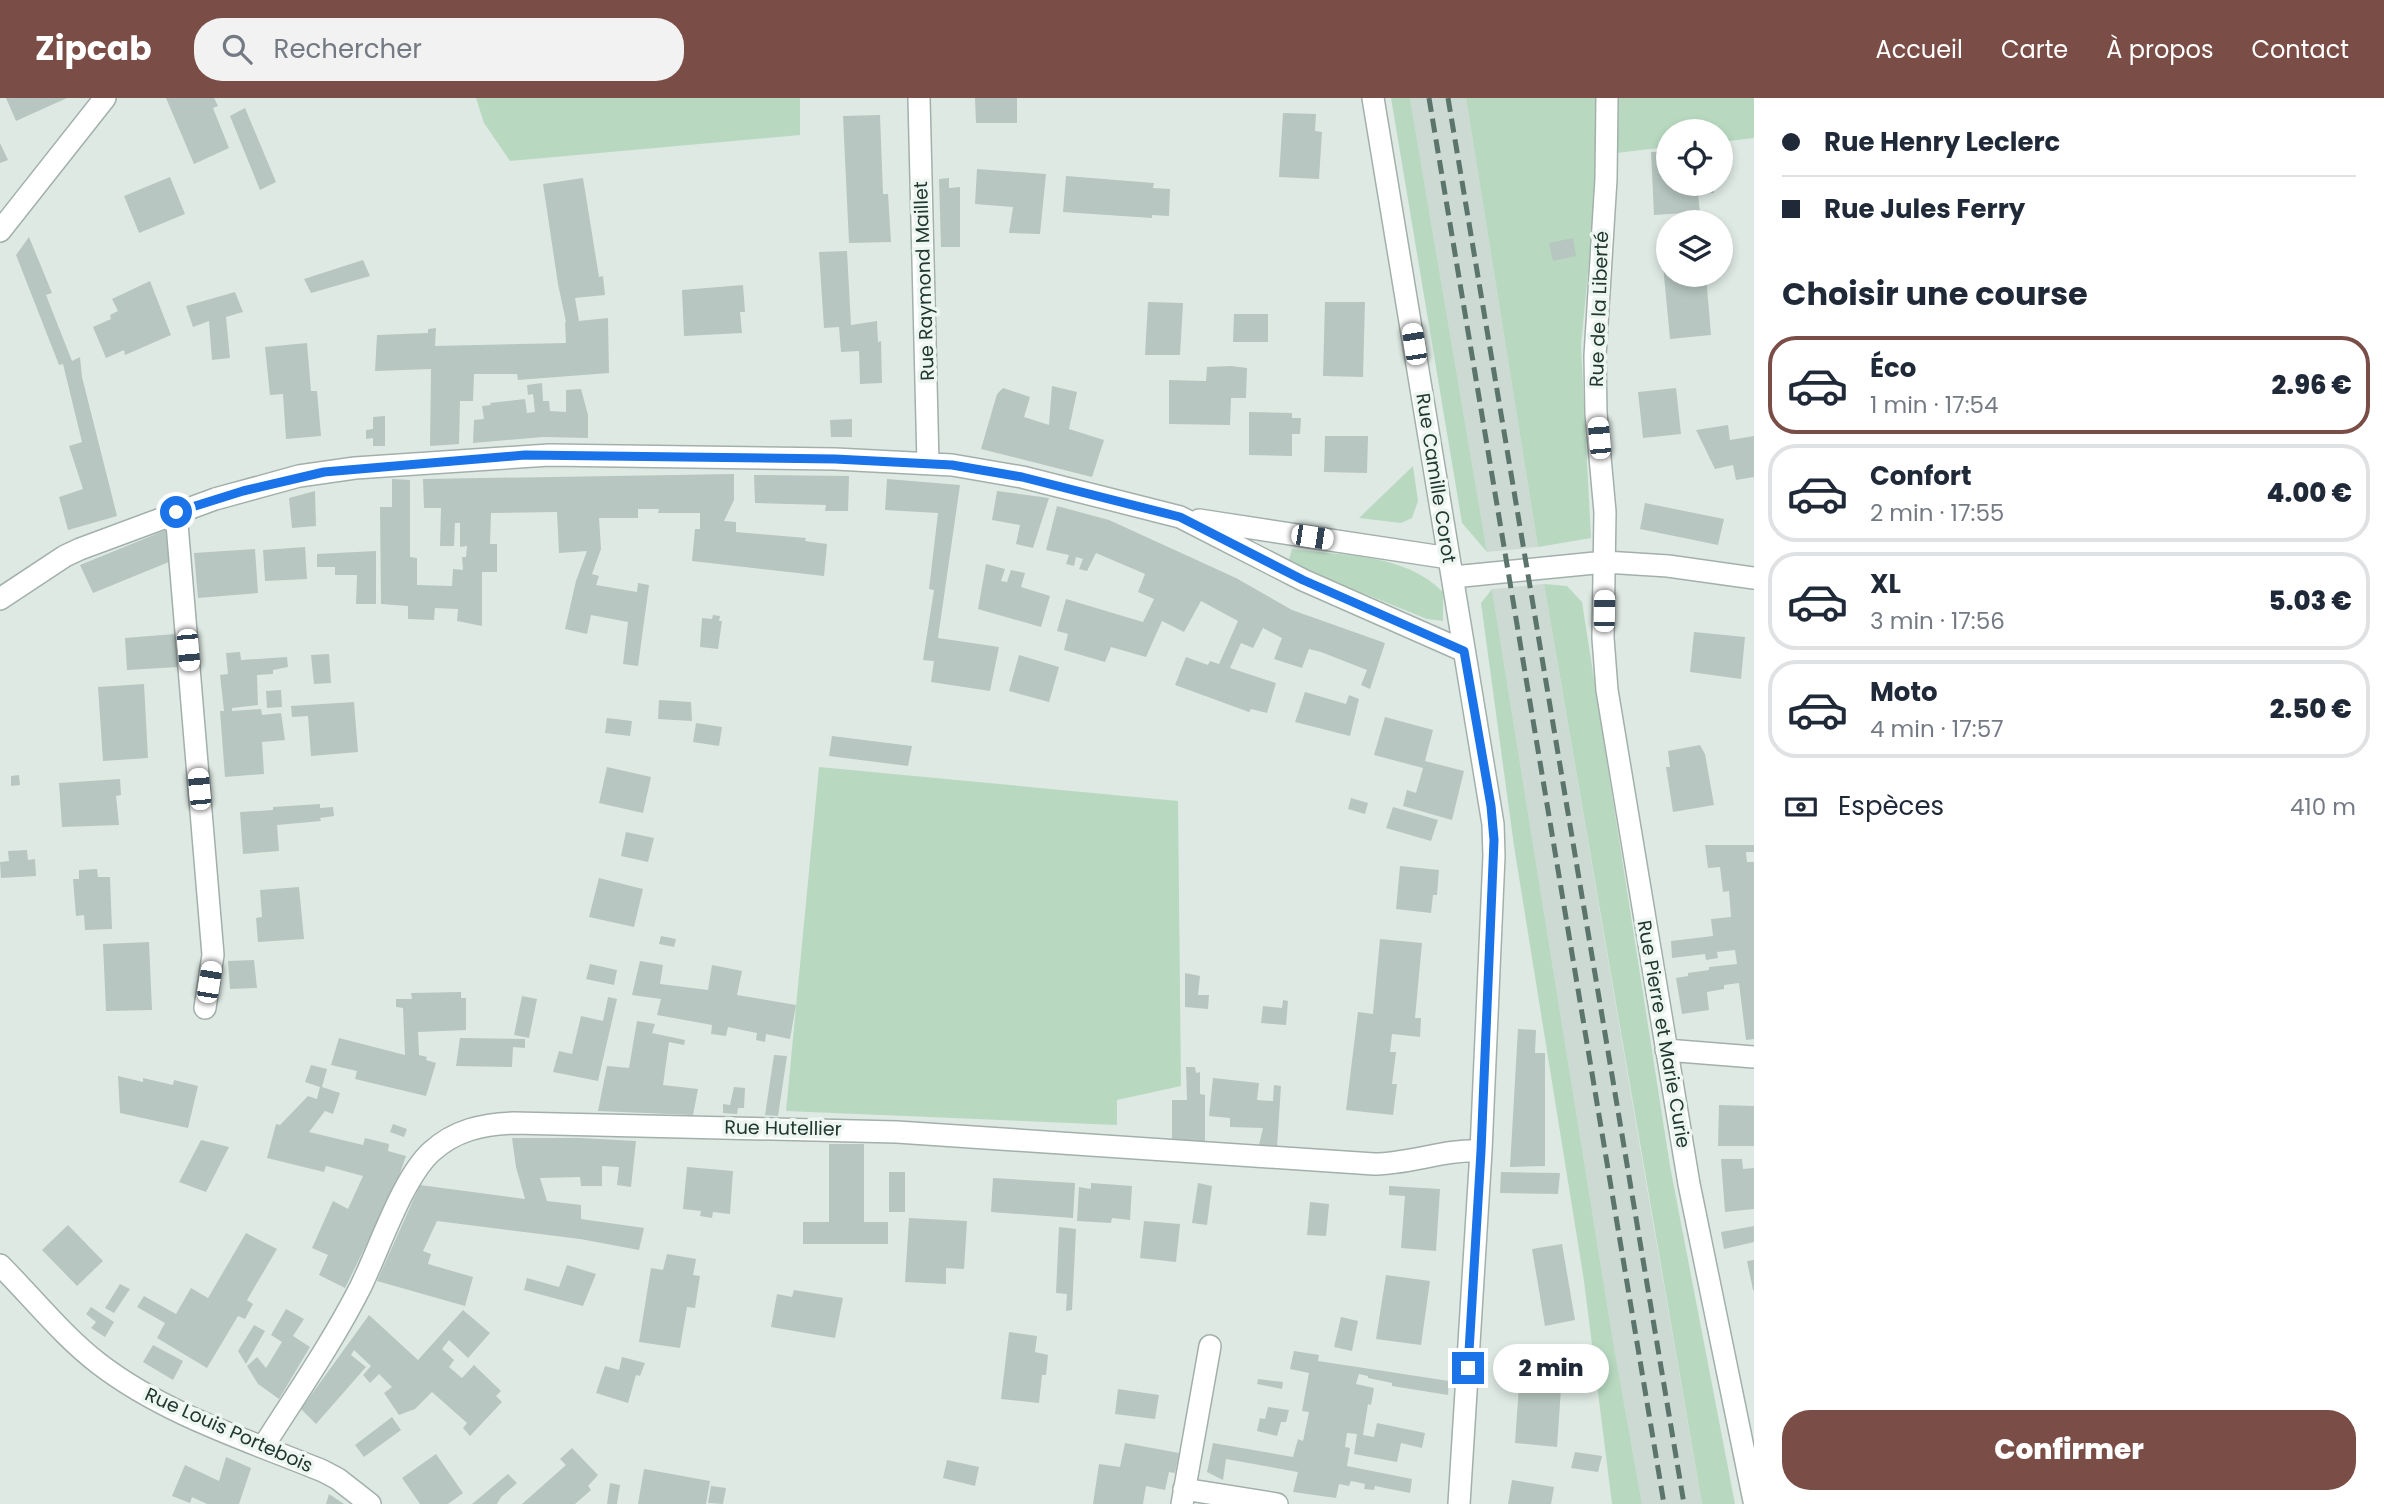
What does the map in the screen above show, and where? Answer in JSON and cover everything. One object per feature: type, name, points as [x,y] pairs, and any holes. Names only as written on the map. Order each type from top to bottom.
[{"type":"street","points":[[0,231],[104,98]]},
{"type":"street","name":"Rue Raymond Maillet","points":[[919,98],[928,463]]},
{"type":"street","name":"Rue Camille Corot","points":[[1374,98],[1494,840],[1481,1151],[1459,1504]]},
{"type":"street","name":"Rue de la Liberté","points":[[1605,562],[1605,512],[1596,413],[1595,356],[1606,180],[1607,98]]},
{"type":"street","points":[[0,599],[65,556],[176,512],[243,491],[324,472],[525,455],[835,459],[928,463],[1022,477],[1180,517],[1451,567],[1605,562],[1679,567],[1754,578]]},
{"type":"street","points":[[176,512],[213,955],[205,1008]]},
{"type":"street","points":[[1180,517],[1303,580],[1464,651]]},
{"type":"street","name":"Rue Pierre et Marie Curie","points":[[1605,562],[1603,638],[1607,691],[1689,1184],[1754,1501]]},
{"type":"street","points":[[1666,1050],[1754,1058]]},
{"type":"street","name":"Rue Hutellier","points":[[263,1447],[347,1312],[413,1173],[443,1142],[481,1126],[514,1123],[877,1131],[1374,1164],[1401,1162],[1449,1151],[1481,1151]]},
{"type":"street","name":"Rue Louis Portebois","points":[[0,1265],[84,1351],[111,1372],[159,1402],[338,1479],[370,1504]]},
{"type":"street","points":[[1210,1346],[1183,1496],[1277,1504]]},
{"type":"shaded area","points":[[1410,98],[1466,98],[1538,547],[1487,552]]},
{"type":"shaded area","points":[[1544,584],[1702,1504],[1642,1504],[1612,1335],[1492,589]]},
{"type":"green space","points":[[476,98],[800,98],[800,135],[510,161],[484,123]]},
{"type":"green space","points":[[1391,98],[1410,98],[1487,552],[1462,523]]},
{"type":"green space","points":[[1466,98],[1754,98],[1754,138],[1733,140],[1733,119],[1656,119],[1656,148],[1599,155],[1581,346],[1591,538],[1538,547]]},
{"type":"green space","points":[[1413,466],[1418,501],[1412,518],[1401,523],[1359,518]]},
{"type":"green space","points":[[1292,549],[1352,555],[1392,563],[1410,570],[1428,579],[1443,592],[1443,621],[1427,619],[1288,563]]},
{"type":"green space","points":[[1544,584],[1567,586],[1582,602],[1670,1166],[1735,1504],[1702,1504]]},
{"type":"green space","points":[[1492,589],[1612,1335],[1642,1504],[1612,1504],[1584,1281],[1514,846],[1481,603]]},
{"type":"green space","points":[[819,767],[1178,801],[1181,1086],[1117,1100],[1117,1125],[786,1111]]},
{"type":"building","points":[[6,98],[67,98],[16,121]]},
{"type":"building","points":[[166,98],[214,98],[218,106],[213,108],[229,148],[194,164]]},
{"type":"building","points":[[975,98],[1017,98],[1017,123],[976,123]]},
{"type":"building","points":[[245,108],[276,182],[260,190],[230,116]]},
{"type":"building","points":[[1283,113],[1316,114],[1315,131],[1322,132],[1319,179],[1279,177]]},
{"type":"building","points":[[880,115],[883,194],[888,194],[891,242],[849,243],[843,116]]},
{"type":"building","points":[[0,143],[8,160],[0,163]]},
{"type":"building","points":[[1651,152],[1656,152],[1656,196],[1698,196],[1700,210],[1656,210],[1654,215]]},
{"type":"building","points":[[977,169],[1046,174],[1040,234],[1009,233],[1013,207],[975,204]]},
{"type":"building","points":[[1066,176],[1154,183],[1153,188],[1170,189],[1169,216],[1152,215],[1152,218],[1063,212]]},
{"type":"building","points":[[170,177],[185,214],[139,233],[124,196]]},
{"type":"building","points":[[583,178],[599,277],[603,276],[605,295],[575,298],[579,321],[608,318],[609,373],[518,380],[517,374],[474,374],[473,401],[460,401],[459,444],[430,446],[431,369],[375,371],[377,335],[428,333],[428,329],[436,328],[435,346],[566,343],[566,322],[543,184]]},
{"type":"building","points":[[949,178],[949,188],[960,187],[960,247],[941,247],[939,179]]},
{"type":"building","points":[[29,237],[52,293],[46,295],[72,361],[80,357],[82,377],[117,516],[68,530],[59,497],[83,489],[69,446],[82,442],[63,364],[59,365],[16,255]]},
{"type":"building","points":[[1573,238],[1576,256],[1553,261],[1549,243]]},
{"type":"building","points":[[847,251],[851,325],[877,321],[878,342],[881,341],[882,383],[860,384],[859,351],[841,352],[839,327],[824,328],[819,252]]},
{"type":"building","points":[[363,260],[370,276],[311,293],[304,279]]},
{"type":"building","points":[[150,281],[171,335],[125,355],[124,350],[106,358],[93,327],[111,319],[110,315],[118,311],[112,299]]},
{"type":"building","points":[[743,285],[745,312],[740,312],[742,333],[684,336],[682,290]]},
{"type":"building","points":[[1665,287],[1707,287],[1711,335],[1670,339]]},
{"type":"building","points":[[235,292],[243,312],[226,317],[230,358],[212,360],[209,321],[193,327],[186,306]]},
{"type":"building","points":[[1148,302],[1183,303],[1180,355],[1145,355]]},
{"type":"building","points":[[1325,302],[1365,302],[1363,377],[1323,376]]},
{"type":"building","points":[[1234,314],[1268,314],[1268,342],[1233,342]]},
{"type":"building","points":[[307,343],[311,391],[317,391],[321,436],[286,439],[283,394],[270,395],[265,347]]},
{"type":"building","points":[[1207,367],[1247,368],[1246,398],[1231,398],[1230,425],[1169,424],[1169,380],[1206,381]]},
{"type":"building","points":[[542,383],[543,401],[549,401],[550,411],[566,412],[566,390],[581,389],[588,415],[588,438],[543,437],[473,443],[474,420],[484,419],[482,406],[525,399],[527,413],[535,412],[533,394],[528,395],[527,385]]},
{"type":"building","points":[[1052,386],[1077,392],[1069,429],[1104,440],[1092,477],[981,449],[997,394],[1003,388],[1030,397],[1024,417],[1049,425]]},
{"type":"building","points":[[1676,388],[1681,434],[1643,438],[1638,392]]},
{"type":"building","points":[[1249,412],[1292,413],[1292,418],[1301,418],[1300,434],[1292,434],[1292,456],[1249,455]]},
{"type":"building","points":[[385,416],[385,446],[373,446],[373,438],[366,439],[366,430],[373,429],[373,417]]},
{"type":"building","points":[[852,419],[852,437],[831,437],[830,420]]},
{"type":"building","points":[[1728,425],[1730,440],[1754,436],[1754,477],[1736,480],[1733,465],[1715,469],[1696,430]]},
{"type":"building","points":[[1325,436],[1368,436],[1367,473],[1324,472]]},
{"type":"building","points":[[734,474],[734,500],[724,521],[736,522],[736,532],[806,538],[805,541],[827,544],[824,576],[692,561],[695,529],[700,529],[700,513],[658,513],[659,509],[638,509],[638,518],[599,518],[601,549],[592,574],[599,576],[596,585],[637,592],[638,583],[649,585],[638,666],[623,664],[628,622],[591,615],[587,634],[565,629],[576,581],[587,551],[559,553],[557,512],[491,513],[490,544],[497,544],[497,572],[482,572],[482,626],[457,621],[458,609],[435,608],[434,620],[408,619],[408,606],[381,604],[380,507],[392,507],[392,479],[410,480],[410,557],[417,558],[417,585],[452,586],[453,569],[463,570],[462,557],[466,557],[467,546],[460,547],[460,523],[455,523],[454,546],[440,546],[441,508],[424,508],[423,479]]},
{"type":"building","points":[[754,475],[849,476],[848,511],[825,511],[826,505],[755,503]]},
{"type":"building","points":[[887,479],[960,485],[938,638],[999,647],[990,691],[931,682],[934,661],[923,660],[934,590],[929,589],[938,513],[885,510]]},
{"type":"building","points":[[315,491],[316,526],[292,528],[289,498]]},
{"type":"building","points":[[997,491],[1049,498],[1033,548],[1016,544],[1020,525],[992,520]]},
{"type":"building","points":[[1645,503],[1724,519],[1718,545],[1640,529]]},
{"type":"building","points":[[1057,506],[1109,520],[1236,578],[1292,610],[1385,643],[1370,689],[1361,685],[1367,670],[1321,652],[1309,649],[1302,668],[1274,659],[1282,638],[1263,628],[1253,648],[1241,643],[1230,668],[1276,683],[1267,713],[1251,709],[1249,712],[1175,685],[1186,657],[1208,665],[1210,661],[1219,664],[1238,621],[1201,601],[1184,632],[1162,621],[1146,657],[1111,647],[1105,662],[1064,650],[1068,634],[1057,631],[1066,599],[1143,622],[1154,599],[1138,592],[1145,574],[1096,553],[1087,571],[1079,569],[1083,559],[1076,557],[1074,566],[1066,564],[1069,555],[1046,550]]},
{"type":"building","points":[[166,530],[169,562],[93,593],[80,565]]},
{"type":"building","points":[[305,547],[307,579],[265,581],[263,550]]},
{"type":"building","points":[[255,549],[258,593],[198,598],[194,553]]},
{"type":"building","points":[[376,551],[376,604],[356,604],[357,575],[335,575],[335,567],[317,567],[317,554]]},
{"type":"building","points":[[986,564],[1005,569],[1001,581],[1007,582],[1011,570],[1025,573],[1021,587],[1050,596],[1041,627],[978,609]]},
{"type":"building","points":[[713,615],[720,616],[719,621],[722,621],[718,649],[700,647],[702,618],[712,619]]},
{"type":"building","points":[[1694,632],[1745,637],[1741,679],[1690,672]]},
{"type":"building","points":[[175,634],[178,667],[127,670],[125,638]]},
{"type":"building","points":[[240,652],[241,660],[287,657],[288,667],[273,670],[273,674],[257,675],[258,705],[232,708],[232,711],[261,709],[262,715],[281,713],[285,740],[262,742],[264,774],[225,777],[220,711],[224,711],[220,675],[228,674],[226,653]]},
{"type":"building","points":[[329,654],[331,683],[314,684],[311,655]]},
{"type":"building","points":[[1019,655],[1059,667],[1049,702],[1009,691]]},
{"type":"building","points":[[144,684],[148,758],[103,761],[98,687]]},
{"type":"building","points":[[281,690],[282,707],[267,708],[266,691]]},
{"type":"building","points":[[1305,692],[1346,704],[1349,695],[1359,699],[1350,736],[1295,722]]},
{"type":"building","points":[[659,700],[691,702],[692,721],[658,719]]},
{"type":"building","points":[[354,702],[358,752],[311,756],[308,716],[292,717],[291,706]]},
{"type":"building","points":[[1385,717],[1433,730],[1425,761],[1464,771],[1452,820],[1403,806],[1407,790],[1416,793],[1423,768],[1374,755]]},
{"type":"building","points":[[607,718],[632,721],[630,736],[605,733]]},
{"type":"building","points":[[696,723],[722,727],[719,746],[693,742]]},
{"type":"building","points":[[832,736],[912,746],[908,766],[829,756]]},
{"type":"building","points":[[1700,745],[1705,754],[1714,805],[1673,812],[1666,767],[1670,767],[1668,751]]},
{"type":"building","points":[[607,767],[651,777],[643,813],[599,803]]},
{"type":"building","points":[[19,775],[20,785],[11,786],[11,776]]},
{"type":"building","points":[[120,779],[121,795],[116,796],[119,825],[62,827],[59,783]]},
{"type":"building","points":[[1351,798],[1368,803],[1365,814],[1348,809]]},
{"type":"building","points":[[320,804],[320,808],[333,807],[334,816],[320,818],[321,821],[277,825],[279,851],[243,854],[240,812]]},
{"type":"building","points":[[1393,807],[1438,820],[1431,841],[1386,828]]},
{"type":"building","points":[[626,832],[654,838],[648,862],[621,856]]},
{"type":"building","points":[[1705,845],[1754,845],[1754,852],[1746,852],[1747,862],[1754,862],[1754,1039],[1746,1040],[1739,983],[1724,985],[1724,989],[1707,992],[1709,1010],[1682,1014],[1676,978],[1709,970],[1709,967],[1737,964],[1735,950],[1717,952],[1718,958],[1706,960],[1705,954],[1672,958],[1671,941],[1713,936],[1711,919],[1731,917],[1729,891],[1723,892],[1720,867],[1708,868]]},
{"type":"building","points":[[27,850],[28,860],[35,859],[36,876],[1,878],[0,862],[9,861],[8,851]]},
{"type":"building","points":[[1400,866],[1439,870],[1437,895],[1433,895],[1431,913],[1396,909]]},
{"type":"building","points":[[97,869],[98,877],[110,877],[112,929],[85,930],[84,915],[76,916],[73,879],[79,879],[79,870]]},
{"type":"building","points":[[599,878],[643,889],[634,927],[589,917]]},
{"type":"building","points":[[299,887],[304,939],[258,942],[256,918],[262,917],[260,890]]},
{"type":"building","points":[[661,936],[676,939],[674,947],[659,944]]},
{"type":"building","points":[[1380,939],[1422,943],[1415,1018],[1421,1018],[1420,1037],[1392,1034],[1390,1052],[1396,1052],[1392,1084],[1397,1084],[1393,1115],[1346,1110],[1358,1012],[1373,1014]]},
{"type":"building","points":[[149,942],[152,1010],[106,1011],[103,944]]},
{"type":"building","points":[[254,960],[257,988],[230,989],[228,961]]},
{"type":"building","points":[[640,961],[663,965],[660,984],[708,990],[712,965],[742,971],[737,995],[796,1005],[790,1039],[766,1034],[765,1042],[756,1040],[757,1033],[728,1027],[726,1036],[711,1034],[712,1025],[657,1015],[661,999],[632,995]]},
{"type":"building","points":[[590,964],[617,970],[614,985],[586,979]]},
{"type":"building","points":[[1185,973],[1200,976],[1198,995],[1209,995],[1208,1009],[1185,1007]]},
{"type":"building","points":[[461,992],[461,998],[466,998],[466,1030],[418,1032],[419,1055],[436,1063],[426,1096],[355,1079],[357,1071],[331,1065],[339,1038],[405,1055],[403,1008],[396,1007],[396,999],[412,999],[411,993]]},
{"type":"building","points":[[522,996],[537,999],[529,1038],[514,1035]]},
{"type":"building","points":[[608,997],[617,999],[598,1081],[553,1072],[559,1051],[572,1054],[581,1016],[603,1021]]},
{"type":"building","points":[[1283,1000],[1288,1001],[1286,1025],[1261,1023],[1263,1006],[1282,1008]]},
{"type":"building","points":[[637,1021],[655,1024],[652,1033],[685,1040],[684,1045],[669,1042],[663,1085],[698,1089],[693,1115],[598,1111],[607,1066],[629,1068]]},
{"type":"building","points":[[1518,1029],[1536,1030],[1535,1053],[1545,1053],[1545,1166],[1510,1167]]},
{"type":"building","points":[[460,1038],[525,1039],[525,1048],[513,1047],[512,1067],[456,1066]]},
{"type":"building","points":[[774,1055],[787,1056],[778,1116],[765,1115]]},
{"type":"building","points":[[311,1065],[327,1069],[322,1087],[340,1093],[333,1114],[325,1111],[309,1132],[363,1145],[365,1138],[389,1144],[388,1151],[406,1156],[397,1182],[345,1288],[319,1275],[328,1255],[312,1248],[333,1201],[348,1209],[363,1176],[326,1166],[324,1172],[267,1158],[276,1124],[280,1125],[308,1096],[317,1099],[320,1087],[305,1082]]},
{"type":"building","points":[[1186,1067],[1195,1067],[1196,1073],[1200,1072],[1200,1094],[1205,1095],[1205,1142],[1172,1140],[1172,1100],[1187,1100]]},
{"type":"building","points":[[118,1076],[173,1085],[174,1080],[198,1086],[188,1128],[120,1113]]},
{"type":"building","points":[[1213,1078],[1259,1083],[1257,1100],[1273,1101],[1274,1085],[1281,1086],[1277,1148],[1259,1145],[1263,1128],[1230,1127],[1230,1118],[1209,1116]]},
{"type":"building","points":[[734,1087],[745,1088],[744,1108],[738,1108],[737,1114],[723,1113],[723,1104],[730,1105]]},
{"type":"building","points":[[1719,1105],[1754,1106],[1754,1146],[1718,1146]]},
{"type":"building","points":[[393,1124],[407,1129],[404,1137],[390,1132]]},
{"type":"building","points":[[512,1138],[636,1141],[631,1187],[617,1185],[619,1167],[602,1166],[602,1186],[581,1186],[580,1177],[540,1178],[547,1201],[581,1205],[581,1219],[644,1228],[639,1250],[580,1239],[437,1221],[423,1251],[431,1254],[428,1264],[473,1277],[465,1306],[377,1281],[420,1185],[525,1199],[516,1167]]},
{"type":"building","points":[[201,1140],[229,1147],[206,1192],[179,1182]]},
{"type":"building","points":[[829,1144],[864,1144],[864,1222],[888,1222],[888,1244],[803,1244],[803,1222],[829,1222]]},
{"type":"building","points":[[1721,1159],[1742,1159],[1743,1169],[1754,1168],[1754,1209],[1725,1212]]},
{"type":"building","points":[[687,1167],[733,1171],[730,1214],[713,1212],[712,1218],[700,1216],[701,1211],[683,1209]]},
{"type":"building","points":[[889,1172],[905,1172],[905,1212],[889,1212]]},
{"type":"building","points":[[1501,1172],[1560,1173],[1558,1194],[1500,1193]]},
{"type":"building","points":[[993,1178],[1075,1183],[1073,1218],[991,1212]]},
{"type":"building","points":[[1091,1183],[1132,1186],[1130,1220],[1112,1218],[1111,1223],[1077,1221],[1079,1187],[1091,1189]]},
{"type":"building","points":[[1198,1183],[1212,1186],[1207,1225],[1192,1223]]},
{"type":"building","points":[[1389,1186],[1440,1189],[1436,1251],[1401,1248],[1405,1196],[1389,1195]]},
{"type":"building","points":[[1310,1202],[1329,1204],[1326,1236],[1307,1235]]},
{"type":"building","points":[[909,1218],[967,1221],[964,1269],[946,1268],[946,1284],[905,1282]]},
{"type":"building","points":[[1144,1221],[1180,1224],[1176,1262],[1140,1258]]},
{"type":"building","points":[[68,1225],[103,1261],[77,1286],[42,1250]]},
{"type":"building","points":[[1754,1226],[1754,1242],[1724,1249],[1721,1232]]},
{"type":"building","points":[[1059,1227],[1076,1229],[1072,1310],[1066,1311],[1067,1294],[1056,1293]]},
{"type":"building","points":[[246,1233],[277,1249],[247,1300],[253,1304],[245,1319],[238,1316],[207,1368],[157,1338],[165,1323],[137,1307],[144,1296],[176,1314],[191,1288],[208,1298]]},
{"type":"building","points":[[1562,1244],[1575,1320],[1545,1326],[1532,1249]]},
{"type":"building","points":[[667,1254],[696,1259],[693,1275],[700,1276],[695,1308],[687,1307],[680,1348],[639,1342],[651,1268],[663,1270]]},
{"type":"building","points":[[1754,1260],[1754,1290],[1753,1290],[1747,1261]]},
{"type":"building","points":[[567,1265],[596,1274],[583,1306],[524,1290],[527,1278],[559,1287]]},
{"type":"building","points":[[1386,1275],[1430,1281],[1421,1345],[1376,1339]]},
{"type":"building","points":[[120,1284],[130,1289],[114,1313],[105,1308]]},
{"type":"building","points":[[794,1290],[843,1298],[835,1338],[771,1327],[777,1294],[792,1297]]},
{"type":"building","points":[[91,1307],[114,1322],[105,1337],[91,1328],[96,1322],[86,1314]]},
{"type":"building","points":[[286,1309],[304,1319],[293,1336],[310,1347],[279,1399],[258,1384],[247,1366],[257,1357],[266,1368],[282,1342],[271,1335]]},
{"type":"building","points":[[463,1310],[490,1333],[468,1358],[449,1340],[442,1349],[454,1360],[449,1367],[462,1378],[474,1365],[501,1391],[496,1396],[502,1402],[470,1436],[463,1428],[467,1423],[432,1392],[415,1409],[399,1415],[384,1393],[392,1387],[379,1374],[370,1383],[363,1375],[371,1366],[354,1350],[351,1355],[366,1367],[316,1424],[301,1409],[369,1315],[418,1360]]},
{"type":"building","points":[[1341,1317],[1358,1321],[1352,1351],[1334,1347]]},
{"type":"building","points":[[254,1325],[265,1331],[246,1364],[238,1351]]},
{"type":"building","points":[[1009,1332],[1037,1336],[1035,1352],[1048,1355],[1046,1375],[1042,1375],[1039,1403],[1001,1399]]},
{"type":"building","points":[[153,1345],[183,1361],[173,1380],[143,1362]]},
{"type":"building","points":[[1294,1351],[1319,1355],[1318,1361],[1449,1381],[1448,1395],[1392,1386],[1392,1383],[1359,1374],[1356,1384],[1374,1388],[1371,1405],[1368,1404],[1363,1435],[1374,1437],[1377,1423],[1425,1433],[1422,1448],[1401,1443],[1397,1462],[1354,1454],[1357,1434],[1347,1433],[1345,1447],[1350,1448],[1347,1466],[1412,1479],[1410,1493],[1375,1486],[1374,1490],[1364,1489],[1365,1484],[1351,1481],[1349,1486],[1339,1484],[1336,1498],[1293,1492],[1298,1472],[1226,1459],[1223,1480],[1207,1472],[1213,1443],[1293,1457],[1298,1439],[1303,1441],[1309,1412],[1302,1411],[1309,1373],[1290,1369]]},
{"type":"building","points":[[1524,1356],[1559,1357],[1558,1374],[1562,1374],[1557,1447],[1515,1443],[1520,1371],[1523,1371]]},
{"type":"building","points":[[622,1357],[645,1363],[640,1376],[636,1375],[628,1403],[596,1393],[605,1366],[619,1370]]},
{"type":"building","points":[[1258,1379],[1283,1382],[1282,1389],[1257,1384]]},
{"type":"building","points":[[1118,1389],[1159,1395],[1155,1419],[1115,1414]]},
{"type":"building","points":[[1268,1407],[1289,1410],[1286,1422],[1281,1422],[1277,1436],[1257,1431],[1260,1418],[1265,1419]]},
{"type":"building","points":[[392,1417],[401,1430],[364,1457],[355,1445]]},
{"type":"building","points":[[1125,1443],[1179,1453],[1175,1473],[1169,1472],[1165,1490],[1146,1486],[1143,1504],[1093,1504],[1099,1464],[1120,1467]]},
{"type":"building","points":[[572,1448],[598,1475],[588,1486],[591,1490],[575,1504],[522,1504],[566,1465],[560,1459]]},
{"type":"building","points":[[1575,1452],[1602,1456],[1598,1472],[1571,1468]]},
{"type":"building","points":[[436,1454],[463,1493],[448,1504],[420,1504],[402,1478]]},
{"type":"building","points":[[226,1457],[251,1468],[239,1504],[207,1504],[192,1497],[190,1503],[172,1496],[185,1465],[219,1481]]},
{"type":"building","points":[[947,1460],[979,1467],[975,1486],[943,1478]]},
{"type":"building","points":[[644,1469],[710,1481],[706,1504],[638,1504]]},
{"type":"building","points":[[508,1474],[517,1483],[497,1504],[472,1504]]},
{"type":"building","points":[[1512,1480],[1554,1487],[1551,1504],[1508,1504]]},
{"type":"building","points":[[610,1483],[620,1485],[617,1504],[607,1504]]},
{"type":"building","points":[[711,1486],[726,1488],[723,1504],[708,1503]]},
{"type":"building","points":[[329,1494],[344,1504],[326,1504]]},
{"type":"railway","points":[[1429,98],[1664,1504]]},
{"type":"railway","points":[[1448,98],[1684,1504]]},
{"type":"route","points":[[176,512],[299,476],[355,468],[525,455],[835,459],[952,465],[1022,477],[1180,517],[1303,580],[1464,651],[1491,806],[1494,840],[1481,1151],[1468,1368]]}]
